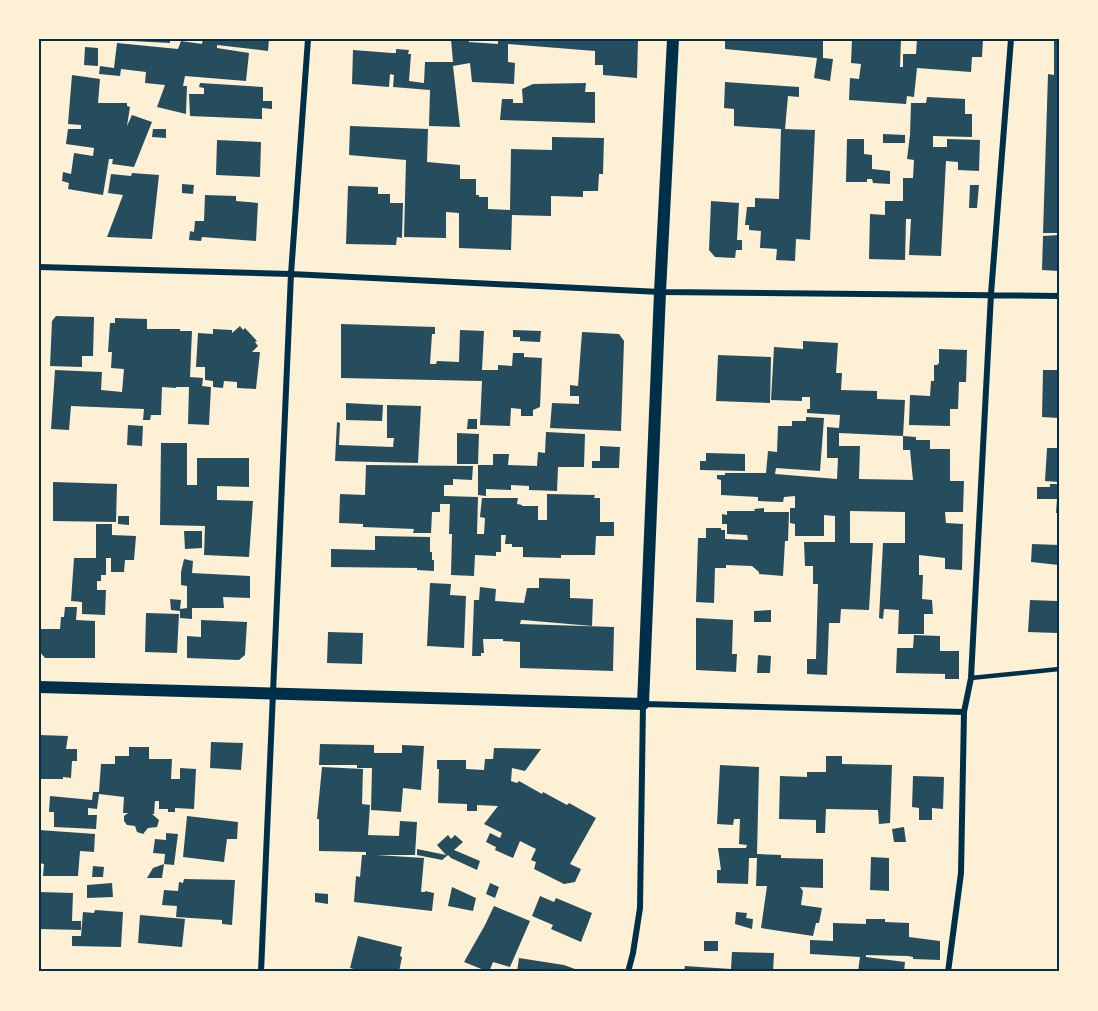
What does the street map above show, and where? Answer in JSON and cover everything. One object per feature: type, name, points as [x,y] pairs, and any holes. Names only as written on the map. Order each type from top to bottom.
[{"type":"main road","points":[[39,687],[643,704],[673,39]]},
{"type":"street","points":[[261,972],[291,274],[308,39]]},
{"type":"street","points":[[948,972],[961,873],[964,712],[971,678],[991,294],[1011,39]]},
{"type":"street","points":[[39,267],[291,274],[660,292],[1059,296]]},
{"type":"street","points":[[628,972],[640,908],[643,704],[964,712]]},
{"type":"lane","points":[[971,678],[1059,669]]},
{"type":"building","points":[[132,39],[170,39],[170,43],[132,41]]},
{"type":"building","points":[[203,39],[269,39],[268,51],[217,45],[217,48],[249,53],[246,81],[185,76],[183,86],[187,86],[186,114],[157,107],[165,85],[145,83],[146,72],[121,69],[120,76],[99,74],[100,66],[114,68],[117,43],[178,49],[181,41],[202,44]]},
{"type":"building","points":[[451,39],[498,44],[498,39],[638,39],[637,78],[603,75],[603,65],[595,65],[595,51],[508,44],[508,62],[515,63],[514,84],[472,82],[470,63],[453,66],[460,127],[429,126],[430,90],[393,87],[394,75],[390,74],[389,87],[352,84],[353,50],[396,53],[396,49],[409,50],[408,54],[411,54],[409,81],[424,83],[425,62],[453,62]]},
{"type":"building","points":[[725,39],[823,39],[823,58],[833,59],[830,81],[814,78],[817,58],[725,49]]},
{"type":"building","points":[[852,39],[901,39],[900,67],[903,67],[903,54],[916,54],[917,39],[983,39],[982,57],[972,57],[971,72],[917,68],[914,97],[907,96],[906,104],[849,100],[850,78],[859,79],[861,64],[851,63]]},
{"type":"building","points":[[1054,39],[1059,39],[1059,233],[1043,233],[1048,74],[1054,75]]},
{"type":"building","points":[[85,47],[98,48],[98,66],[84,65]]},
{"type":"building","points":[[72,75],[100,79],[98,103],[127,103],[130,107],[127,126],[132,115],[152,122],[134,167],[112,164],[113,159],[109,159],[103,195],[68,189],[69,183],[62,181],[63,172],[71,174],[74,153],[93,156],[94,148],[66,144],[68,129],[81,129],[81,125],[68,124]]},
{"type":"building","points":[[725,82],[799,87],[799,97],[788,96],[785,129],[815,130],[810,240],[796,239],[795,261],[776,260],[777,249],[760,248],[761,231],[749,230],[749,225],[745,225],[747,207],[755,207],[755,198],[779,199],[781,129],[734,126],[734,109],[724,108]]},
{"type":"building","points":[[200,83],[263,87],[263,101],[272,101],[272,109],[262,108],[262,119],[190,116],[189,94],[204,94],[204,88],[199,87]]},
{"type":"building","points":[[586,83],[585,92],[595,92],[595,123],[500,120],[502,99],[513,99],[513,103],[523,103],[522,89],[533,84]]},
{"type":"building","points":[[927,97],[965,99],[965,114],[972,114],[972,137],[933,136],[933,147],[947,147],[947,139],[980,140],[979,171],[958,170],[958,162],[946,161],[941,256],[909,255],[911,219],[906,219],[905,260],[869,259],[870,214],[885,215],[885,201],[903,201],[903,178],[913,178],[914,160],[907,159],[911,103],[926,103]]},
{"type":"building","points":[[350,126],[428,129],[427,162],[460,165],[460,179],[476,179],[476,195],[488,197],[488,209],[510,210],[511,149],[552,150],[552,137],[604,138],[603,174],[599,174],[598,191],[583,191],[583,197],[551,196],[551,216],[512,215],[511,250],[459,248],[459,213],[446,212],[446,238],[404,237],[406,160],[349,155]]},
{"type":"building","points":[[153,129],[166,129],[166,138],[152,137]]},
{"type":"building","points":[[883,134],[905,135],[905,143],[883,143]]},
{"type":"building","points":[[847,139],[864,139],[864,154],[872,155],[872,169],[890,171],[890,184],[873,183],[872,179],[867,179],[867,182],[846,182]]},
{"type":"building","points":[[217,140],[261,142],[260,177],[216,175]]},
{"type":"building","points":[[132,173],[159,175],[152,239],[107,237],[123,195],[108,193],[111,174],[131,176]]},
{"type":"building","points":[[182,184],[194,185],[193,194],[182,193]]},
{"type":"building","points":[[970,185],[979,185],[977,208],[969,208]]},
{"type":"building","points":[[348,186],[378,187],[378,194],[390,194],[390,203],[403,203],[402,238],[397,237],[396,245],[346,244]]},
{"type":"building","points":[[205,195],[236,196],[236,201],[258,203],[256,241],[202,237],[201,241],[189,240],[190,231],[194,232],[195,221],[204,221]]},
{"type":"building","points":[[711,201],[739,203],[737,240],[742,240],[742,250],[736,250],[735,258],[715,257],[709,250]]},
{"type":"building","points":[[1059,235],[1059,271],[1042,270],[1043,236]]},
{"type":"building","points":[[56,316],[94,317],[93,356],[82,356],[82,367],[50,366],[52,321]]},
{"type":"building","points":[[115,318],[147,319],[147,329],[192,331],[190,377],[203,378],[202,386],[211,387],[209,425],[188,424],[189,387],[162,387],[161,415],[151,415],[150,420],[143,420],[144,409],[71,406],[69,430],[51,429],[55,370],[102,372],[101,390],[122,392],[124,369],[111,368],[112,352],[108,352],[110,323],[115,323]]},
{"type":"building","points":[[341,324],[435,327],[435,334],[432,334],[430,364],[436,364],[437,361],[459,362],[460,330],[484,331],[482,370],[498,370],[498,365],[512,366],[513,353],[524,353],[524,357],[542,358],[540,407],[533,410],[533,416],[521,416],[521,409],[511,408],[510,426],[480,425],[482,381],[341,378]]},
{"type":"building","points":[[240,326],[243,330],[245,328],[257,341],[255,342],[258,346],[252,352],[260,352],[256,389],[237,388],[237,382],[224,381],[223,388],[213,387],[213,381],[205,380],[205,367],[196,367],[198,333],[213,334],[213,329],[232,330],[232,333]]},
{"type":"building","points":[[513,330],[541,331],[540,342],[520,341],[520,337],[513,337]]},
{"type":"building","points":[[582,332],[619,334],[624,341],[621,431],[550,428],[552,403],[579,404],[579,396],[570,396],[570,385],[578,386]]},
{"type":"building","points":[[803,341],[838,343],[836,373],[842,373],[841,390],[877,391],[877,399],[905,400],[903,436],[916,437],[916,440],[930,440],[930,449],[950,449],[950,481],[964,481],[963,512],[945,512],[946,523],[963,524],[962,570],[945,569],[945,558],[919,555],[919,575],[923,575],[922,599],[932,600],[933,614],[924,614],[924,634],[898,634],[899,610],[884,609],[883,619],[879,618],[883,543],[905,543],[905,512],[850,511],[850,543],[873,543],[869,610],[841,609],[840,623],[829,623],[827,675],[807,674],[807,659],[816,659],[818,584],[813,584],[813,566],[805,566],[804,542],[835,542],[835,516],[824,515],[824,536],[795,536],[795,524],[790,523],[790,508],[795,508],[795,496],[784,497],[783,502],[758,501],[758,497],[721,495],[721,480],[717,479],[717,475],[725,475],[725,473],[766,473],[768,451],[777,452],[778,426],[792,426],[792,421],[806,421],[806,417],[824,418],[820,471],[776,468],[775,474],[837,479],[838,458],[827,458],[827,427],[839,428],[840,415],[807,413],[807,409],[810,409],[810,397],[802,397],[802,401],[771,400],[774,347],[803,349]],"holes":[[[839,433],[903,436],[903,450],[910,450],[913,480],[859,479],[860,446],[839,446]]]},
{"type":"building","points":[[939,349],[967,350],[966,382],[959,382],[958,409],[950,409],[950,426],[909,425],[910,395],[930,396],[931,381],[934,381],[934,365],[939,363]]},
{"type":"building","points":[[718,355],[771,357],[770,403],[716,401]]},
{"type":"building","points":[[1043,370],[1059,370],[1059,418],[1042,417]]},
{"type":"building","points":[[346,403],[383,405],[382,421],[346,420]]},
{"type":"building","points":[[387,405],[421,406],[418,463],[335,461],[337,422],[340,423],[339,445],[393,447],[394,438],[387,438]]},
{"type":"building","points":[[468,419],[477,419],[477,429],[467,429]]},
{"type":"building","points":[[128,425],[143,426],[142,446],[127,445]]},
{"type":"building","points":[[546,432],[585,434],[584,467],[558,467],[557,491],[529,490],[529,486],[511,485],[511,490],[486,489],[486,496],[478,495],[478,465],[493,465],[493,454],[509,454],[508,465],[537,466],[538,452],[545,453]]},
{"type":"building","points":[[457,433],[479,434],[478,464],[457,464]]},
{"type":"building","points":[[161,443],[187,443],[187,485],[197,485],[197,458],[249,458],[249,487],[217,486],[217,500],[253,501],[249,557],[204,555],[205,526],[160,525]]},
{"type":"building","points":[[600,446],[620,447],[619,468],[592,468],[592,461],[600,461]]},
{"type":"building","points":[[1047,448],[1059,448],[1059,482],[1045,481]]},
{"type":"building","points":[[706,453],[745,454],[745,471],[700,470],[700,461],[706,461]]},
{"type":"building","points":[[366,465],[473,466],[472,480],[453,479],[453,485],[444,485],[444,496],[478,497],[477,534],[484,534],[485,518],[480,517],[482,498],[518,498],[517,504],[522,506],[538,506],[538,520],[547,520],[547,494],[595,495],[594,498],[600,498],[600,522],[614,522],[614,536],[596,536],[595,555],[561,555],[561,558],[523,557],[523,547],[512,547],[512,544],[505,544],[506,535],[501,535],[501,552],[496,552],[496,556],[475,555],[474,576],[451,575],[450,504],[440,504],[440,512],[432,512],[431,533],[413,533],[414,529],[363,527],[363,524],[339,523],[340,494],[365,495]]},
{"type":"building","points":[[53,482],[117,484],[116,522],[53,521]]},
{"type":"building","points":[[1050,484],[1059,484],[1059,513],[1056,513],[1057,499],[1037,499],[1037,487],[1050,487]]},
{"type":"building","points":[[764,508],[764,512],[789,512],[783,576],[759,574],[752,566],[726,565],[726,568],[715,568],[714,603],[696,602],[698,538],[706,538],[706,528],[721,528],[725,530],[725,539],[748,540],[747,535],[727,534],[727,524],[722,524],[722,514],[727,515],[727,511],[755,511],[754,509]]},
{"type":"building","points":[[118,516],[129,516],[129,525],[118,524]]},
{"type":"building","points":[[96,524],[112,524],[112,535],[136,536],[134,560],[125,560],[124,572],[111,572],[111,558],[106,558],[106,575],[101,575],[101,581],[97,581],[97,590],[106,590],[105,615],[82,614],[82,602],[71,601],[74,558],[96,558]]},
{"type":"building","points":[[184,531],[202,531],[202,548],[185,549]]},
{"type":"building","points":[[375,536],[430,537],[434,571],[417,570],[417,568],[331,567],[331,549],[375,550]]},
{"type":"building","points":[[1032,544],[1059,545],[1059,565],[1031,562]]},
{"type":"building","points":[[184,559],[193,561],[192,573],[250,576],[250,598],[223,597],[224,608],[192,608],[192,619],[180,618],[180,611],[171,610],[170,599],[181,600],[180,609],[187,608],[187,586],[181,585]]},
{"type":"building","points":[[539,578],[570,579],[570,598],[593,599],[592,626],[523,620],[520,624],[614,627],[613,671],[520,668],[520,642],[503,641],[503,639],[483,639],[484,653],[481,653],[481,656],[472,656],[474,600],[479,600],[480,587],[496,589],[495,601],[524,603],[527,588],[539,588]]},
{"type":"building","points":[[430,583],[451,584],[450,595],[466,596],[464,648],[427,646]]},
{"type":"building","points":[[1057,596],[1059,596],[1059,621],[1057,633],[1028,632],[1030,600],[1057,601]]},
{"type":"building","points":[[65,607],[77,607],[76,620],[95,621],[95,658],[45,658],[40,652],[41,629],[60,629]]},
{"type":"building","points":[[771,610],[771,622],[754,622],[754,611]]},
{"type":"building","points":[[146,613],[179,614],[177,653],[145,652]]},
{"type":"building","points":[[696,618],[733,620],[732,654],[737,654],[736,672],[696,670]]},
{"type":"building","points":[[201,620],[247,622],[245,655],[239,660],[187,658],[187,636],[201,637]]},
{"type":"building","points":[[328,632],[363,633],[362,664],[327,663]]},
{"type":"building","points":[[914,635],[940,636],[940,651],[959,651],[959,679],[945,679],[945,674],[896,673],[897,648],[913,648]]},
{"type":"building","points":[[758,655],[771,656],[770,673],[757,673]]},
{"type":"building","points":[[39,735],[68,736],[66,749],[77,749],[77,761],[72,761],[71,778],[39,779]]},
{"type":"building","points":[[211,742],[243,743],[241,770],[210,768]]},
{"type":"building","points":[[320,744],[374,745],[374,753],[402,753],[402,745],[424,746],[421,790],[403,788],[401,812],[371,810],[372,768],[357,768],[357,765],[319,765]]},
{"type":"building","points":[[129,747],[149,747],[149,759],[172,759],[171,779],[180,779],[180,768],[196,769],[194,809],[175,808],[175,812],[168,812],[168,809],[159,809],[159,801],[155,801],[154,814],[152,814],[159,820],[157,827],[148,828],[143,834],[137,832],[135,826],[127,825],[124,821],[124,816],[128,813],[123,813],[124,797],[99,794],[97,809],[88,808],[88,815],[97,815],[96,829],[54,827],[54,812],[49,812],[50,796],[92,800],[93,792],[99,792],[101,764],[115,764],[115,756],[129,756]]},
{"type":"building","points":[[494,748],[541,749],[525,771],[512,768],[511,781],[517,783],[519,781],[567,805],[569,803],[596,818],[570,864],[581,869],[575,882],[564,884],[534,869],[536,862],[531,860],[536,849],[520,841],[513,858],[495,850],[496,847],[486,842],[490,833],[500,838],[502,833],[484,824],[498,806],[477,805],[477,811],[467,811],[467,804],[438,803],[437,760],[466,760],[466,769],[484,770],[485,759],[493,759]]},
{"type":"building","points":[[826,756],[842,756],[842,764],[892,765],[890,823],[879,824],[878,810],[826,809],[825,833],[816,833],[816,820],[779,819],[780,776],[807,777],[807,772],[826,772]]},
{"type":"building","points":[[720,765],[759,767],[757,854],[781,855],[781,858],[823,859],[823,888],[800,887],[803,891],[801,905],[822,908],[813,936],[761,928],[767,886],[756,886],[757,858],[749,858],[748,884],[717,883],[717,870],[721,870],[718,848],[746,848],[747,845],[739,844],[740,819],[734,819],[733,825],[717,824]]},
{"type":"building","points":[[322,767],[363,769],[362,804],[370,805],[368,835],[399,836],[400,821],[417,822],[415,855],[376,855],[424,858],[421,892],[434,893],[432,911],[354,902],[356,876],[360,877],[362,855],[366,855],[366,852],[319,851],[319,819],[317,819]]},
{"type":"building","points":[[913,776],[944,777],[943,809],[932,808],[932,820],[919,820],[919,808],[912,807]]},
{"type":"building","points":[[187,816],[238,822],[237,839],[227,839],[224,862],[183,857]]},
{"type":"building","points":[[904,827],[906,842],[894,842],[892,829]]},
{"type":"building","points":[[39,830],[95,834],[94,852],[80,851],[78,876],[43,876],[44,864],[39,863]]},
{"type":"building","points":[[166,833],[178,834],[174,865],[164,864],[165,854],[153,853],[155,839],[166,840]]},
{"type":"building","points":[[448,835],[451,839],[455,835],[463,842],[454,850],[480,861],[477,870],[448,855],[442,860],[417,855],[417,849],[446,855],[437,845]]},
{"type":"building","points":[[871,857],[889,858],[889,891],[870,890]]},
{"type":"building","points":[[164,864],[162,878],[147,878],[153,868]]},
{"type":"building","points":[[93,866],[104,867],[103,877],[92,877]]},
{"type":"building","points":[[184,879],[235,880],[232,925],[222,924],[222,920],[176,917],[177,906],[162,905],[164,890],[178,891],[179,882],[183,883]]},
{"type":"building","points":[[112,883],[113,897],[87,898],[87,885]]},
{"type":"building","points":[[490,883],[499,887],[495,898],[486,894]]},
{"type":"building","points":[[452,887],[476,898],[473,911],[448,906]]},
{"type":"building","points":[[39,892],[73,893],[72,921],[81,921],[81,930],[39,929]]},
{"type":"building","points":[[315,893],[328,894],[328,904],[315,902]]},
{"type":"building","points":[[540,896],[554,902],[556,898],[592,913],[581,942],[551,929],[553,925],[532,916]]},
{"type":"building","points":[[494,906],[530,921],[510,967],[493,962],[489,972],[464,962]]},
{"type":"building","points":[[95,910],[123,912],[121,947],[72,946],[72,936],[81,936],[83,912],[94,913]]},
{"type":"building","points":[[736,912],[747,913],[746,918],[753,919],[752,929],[735,924]]},
{"type":"building","points":[[140,915],[185,919],[182,947],[138,943]]},
{"type":"building","points":[[866,919],[909,923],[909,937],[940,941],[940,960],[913,959],[908,956],[866,955],[866,957],[905,962],[904,972],[858,972],[860,957],[810,954],[810,940],[833,941],[833,923],[866,924]]},
{"type":"building","points":[[358,936],[402,947],[399,972],[365,972],[350,968]]},
{"type":"building","points":[[704,941],[718,941],[718,951],[704,951]]},
{"type":"building","points":[[732,952],[774,953],[773,972],[684,972],[685,966],[731,969]]},
{"type":"building","points":[[519,958],[564,965],[575,969],[575,972],[517,972]]}]
